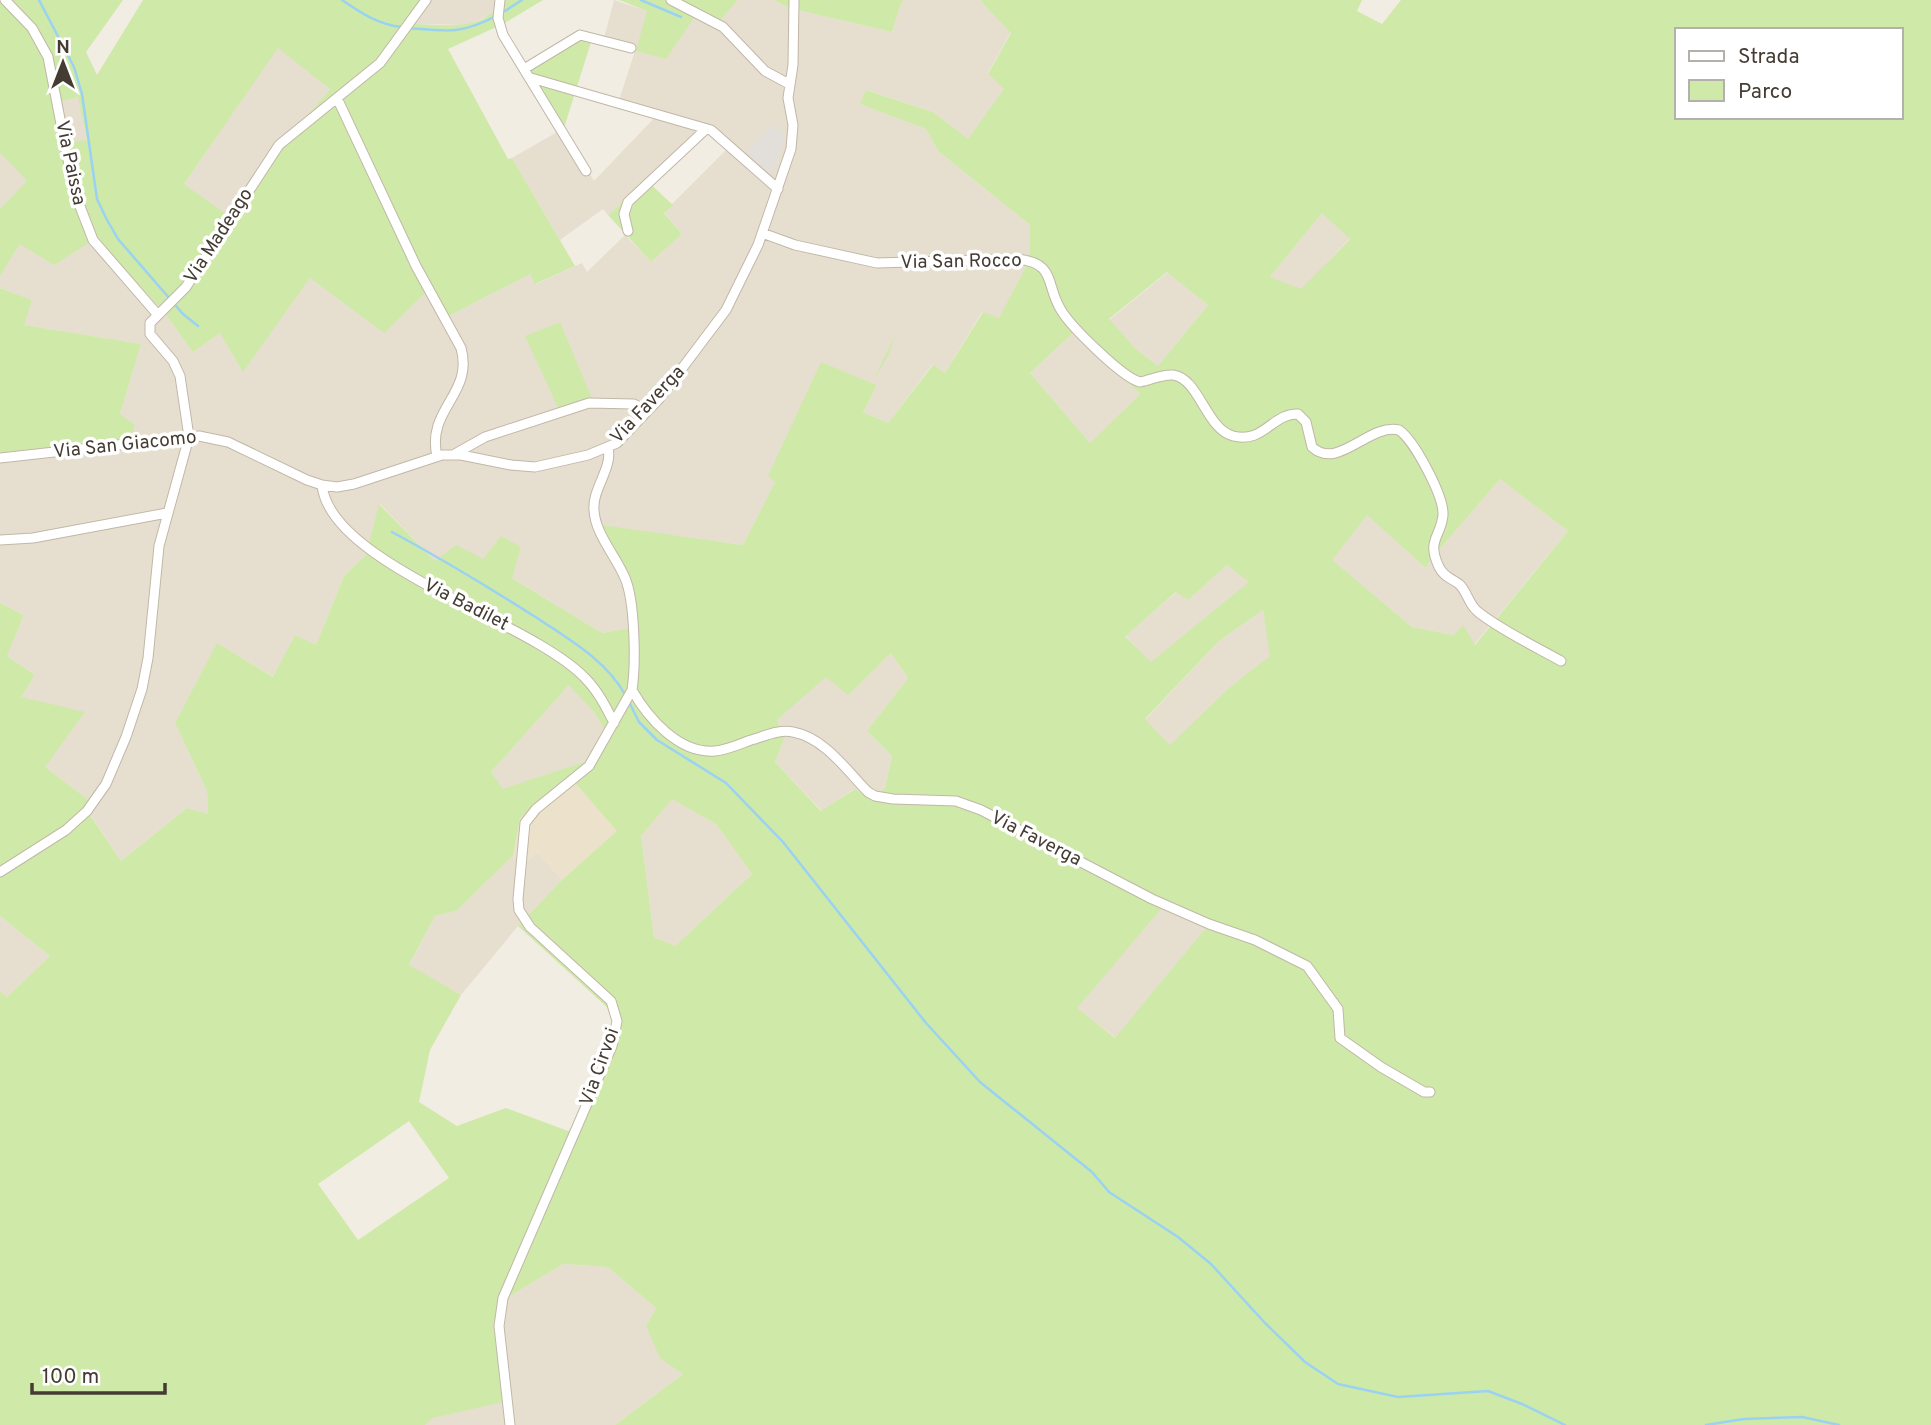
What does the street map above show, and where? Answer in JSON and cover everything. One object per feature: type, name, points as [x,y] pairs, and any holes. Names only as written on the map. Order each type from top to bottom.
[{"type":"street","name":"Via Paissa","points":[[5,0],[38,37],[48,57],[74,191],[93,240],[158,315]]},
{"type":"street","name":"Via Madeago","points":[[158,315],[186,287],[279,145],[380,63],[426,0]]},
{"type":"street","points":[[500,0],[500,27],[510,47],[586,171]]},
{"type":"street","points":[[671,0],[723,27],[765,71],[789,84]]},
{"type":"street","name":"Via Faverga","points":[[794,0],[793,65],[789,84],[791,149],[762,233],[726,310],[679,374],[622,439],[608,448],[609,458],[595,494],[593,508],[596,522],[629,591],[634,667],[632,690],[653,719],[689,748],[714,751],[778,732],[796,732],[834,756],[875,796],[893,799],[942,799],[981,810],[1152,899],[1209,924],[1255,940],[1307,966],[1338,1009],[1340,1038],[1381,1067],[1424,1092],[1430,1092]]},
{"type":"street","points":[[524,69],[580,35],[631,48]]},
{"type":"street","points":[[531,78],[706,129],[719,135],[778,189]]},
{"type":"street","points":[[337,98],[416,265],[464,358],[460,385],[437,421],[434,443],[436,456]]},
{"type":"street","points":[[628,230],[624,214],[628,202],[706,129]]},
{"type":"street","name":"Via San Rocco","points":[[762,233],[788,243],[877,263],[1016,259],[1035,263],[1050,276],[1063,313],[1122,373],[1140,382],[1165,375],[1178,376],[1189,386],[1217,425],[1230,435],[1248,438],[1256,436],[1284,416],[1298,414],[1306,422],[1312,447],[1320,453],[1330,454],[1381,430],[1399,430],[1409,440],[1428,471],[1442,507],[1443,519],[1435,536],[1434,547],[1440,570],[1460,586],[1468,601],[1480,613],[1560,661]]},
{"type":"street","points":[[0,872],[66,830],[87,811],[106,784],[142,689],[148,659],[159,546],[189,437],[182,385],[177,369],[149,331],[150,323],[158,315]]},
{"type":"street","points":[[453,455],[485,437],[589,403],[634,404],[647,411]]},
{"type":"street","name":"Via San Giacomo","points":[[0,458],[208,437],[228,442],[321,485],[347,486],[436,456],[453,455],[535,467],[608,448]]},
{"type":"street","name":"Via Badilet","points":[[321,485],[326,503],[359,541],[424,583],[539,643],[584,677],[602,700],[614,723]]},
{"type":"street","points":[[0,540],[33,538],[167,513]]},
{"type":"street","name":"Via Cirvoi","points":[[510,1425],[499,1326],[503,1298],[612,1046],[617,1021],[611,1001],[523,919],[518,899],[523,832],[529,817],[589,766],[632,690]]},
{"type":"shaded area","points":[[427,0],[503,0],[496,13],[468,25],[414,24]]},
{"type":"shaded area","points":[[614,0],[647,11],[695,16],[714,27],[738,0],[774,0],[789,8],[892,32],[904,0],[980,0],[1011,32],[988,73],[1005,88],[968,140],[933,112],[867,90],[860,104],[926,129],[938,151],[1030,225],[1030,259],[999,319],[982,312],[945,373],[932,365],[888,423],[863,412],[877,385],[821,363],[775,482],[743,545],[595,525],[619,570],[627,594],[629,628],[602,633],[483,560],[435,561],[380,504],[366,555],[344,576],[316,645],[295,635],[274,677],[217,644],[175,723],[207,791],[208,814],[187,808],[121,861],[86,808],[90,801],[45,767],[21,697],[35,675],[7,656],[24,615],[0,603],[0,463],[126,448],[120,414],[141,344],[23,325],[32,300],[0,288],[0,276],[20,244],[95,239],[163,311],[193,352],[220,333],[243,371],[310,278],[430,287],[447,317],[530,274],[536,284],[582,263],[587,272],[625,235],[651,262],[682,234],[664,212],[733,143],[709,127],[608,215],[603,209],[560,240],[512,158],[564,128],[594,181],[659,113],[619,100],[635,51],[603,42]]},
{"type":"shaded area","points":[[278,47],[330,89],[226,215],[184,184]]},
{"type":"shaded area","points":[[79,97],[87,141],[68,143],[61,100]]},
{"type":"shaded area","points":[[773,124],[785,135],[776,165],[769,173],[747,152]]},
{"type":"shaded area","points":[[0,153],[28,181],[0,209]]},
{"type":"shaded area","points":[[1322,213],[1350,238],[1301,290],[1270,277]]},
{"type":"shaded area","points":[[1168,272],[1208,305],[1158,366],[1136,349],[1109,320]]},
{"type":"shaded area","points":[[1076,330],[1140,394],[1090,443],[1030,373]]},
{"type":"shaded area","points":[[1500,479],[1568,531],[1474,645],[1454,635],[1412,627],[1331,560],[1367,514],[1426,568]]},
{"type":"shaded area","points":[[1227,565],[1250,582],[1151,663],[1125,635],[1177,592],[1188,600]]},
{"type":"shaded area","points":[[1263,610],[1271,656],[1230,687],[1171,746],[1145,720],[1219,641]]},
{"type":"shaded area","points":[[891,653],[908,678],[867,731],[892,756],[885,788],[870,799],[854,789],[822,811],[775,762],[785,737],[777,720],[826,676],[848,694]]},
{"type":"shaded area","points":[[570,684],[594,712],[607,734],[590,760],[503,790],[491,772]]},
{"type":"shaded area","points":[[572,777],[618,831],[562,880],[538,853],[523,864],[513,856],[520,818]]},
{"type":"shaded area","points":[[672,798],[716,824],[752,874],[675,946],[654,937],[641,836]]},
{"type":"shaded area","points":[[538,853],[562,880],[518,926],[461,995],[409,966],[435,916],[456,911],[513,856],[523,864]]},
{"type":"shaded area","points":[[1163,907],[1209,924],[1116,1038],[1076,1008]]},
{"type":"shaded area","points":[[0,916],[50,956],[7,997],[0,991]]},
{"type":"shaded area","points":[[563,1264],[608,1267],[656,1308],[646,1326],[683,1374],[615,1425],[425,1425],[433,1418],[502,1401],[495,1340],[510,1296]]},
{"type":"green space","points":[[0,0],[123,0],[86,52],[97,75],[143,0],[427,0],[414,24],[452,25],[475,22],[486,17],[503,0],[543,0],[503,24],[448,49],[508,159],[512,158],[575,266],[535,284],[530,274],[447,317],[430,288],[384,333],[310,278],[243,372],[220,333],[193,352],[163,311],[95,239],[54,265],[20,244],[0,276],[0,209],[27,181],[0,153]],"holes":[[[278,48],[330,89],[226,214],[184,184]],[[78,97],[87,140],[68,143],[61,101]]]},
{"type":"green space","points":[[619,0],[738,0],[714,27],[695,16],[666,59],[636,51],[647,11]]},
{"type":"green space","points":[[774,0],[904,0],[892,32],[789,8]]},
{"type":"green space","points":[[980,0],[1362,0],[1357,11],[1382,24],[1401,0],[1931,0],[1931,1425],[615,1425],[683,1374],[660,1358],[646,1326],[656,1308],[608,1267],[563,1264],[510,1296],[495,1340],[503,1402],[433,1418],[425,1425],[0,1425],[0,991],[7,997],[50,956],[0,916],[0,603],[24,615],[7,656],[35,675],[21,697],[85,712],[45,767],[90,801],[86,809],[121,861],[187,808],[208,814],[207,791],[175,723],[217,643],[273,677],[295,635],[316,645],[344,576],[366,555],[379,504],[435,561],[456,545],[483,559],[501,536],[521,547],[512,578],[602,633],[629,628],[627,594],[619,570],[594,524],[743,545],[775,482],[768,476],[821,362],[877,385],[863,412],[888,423],[933,365],[945,373],[983,312],[999,318],[1030,259],[1030,225],[938,151],[926,129],[860,104],[866,90],[933,112],[968,139],[1004,89],[988,74],[1011,33]],"holes":[[[1322,213],[1350,239],[1301,289],[1270,277]],[[1167,272],[1208,305],[1158,366],[1136,349],[1109,319]],[[1076,330],[1140,394],[1090,443],[1030,373]],[[1500,479],[1568,531],[1475,645],[1463,625],[1454,635],[1412,627],[1332,560],[1367,515],[1426,568]],[[1227,565],[1249,582],[1151,662],[1125,636],[1176,592],[1188,600]],[[1263,610],[1270,656],[1230,687],[1170,745],[1145,719],[1219,641]],[[891,653],[908,678],[867,731],[892,756],[885,788],[870,799],[855,789],[821,811],[775,762],[785,737],[777,720],[826,677],[848,695]],[[569,685],[594,712],[607,734],[590,760],[503,789],[491,772]],[[571,778],[617,831],[562,880],[518,926],[621,1020],[616,1049],[579,1135],[506,1108],[457,1126],[419,1102],[430,1050],[461,995],[409,965],[435,916],[456,911],[513,856],[520,818]],[[672,799],[716,824],[752,874],[675,946],[654,937],[641,836]],[[1163,907],[1209,924],[1115,1038],[1077,1008]],[[409,1121],[449,1178],[358,1240],[318,1184]]]},
{"type":"green space","points":[[579,37],[592,39],[564,128],[527,67]]},
{"type":"green space","points":[[647,181],[673,205],[664,213],[682,234],[651,262],[608,215]]},
{"type":"green space","points":[[0,288],[32,300],[24,325],[141,344],[120,414],[135,425],[126,448],[0,463]]},
{"type":"green space","points":[[560,322],[593,401],[561,414],[525,336]]},
{"type":"green space","points":[[895,335],[889,354],[872,383]]},
{"type":"waterway","points":[[39,0],[74,67],[82,94],[97,199],[106,218],[118,239],[183,314],[198,326]]},
{"type":"waterway","points":[[342,0],[378,21],[402,27]]},
{"type":"waterway","points":[[505,11],[522,0]]},
{"type":"waterway","points":[[641,0],[681,17]]},
{"type":"waterway","points":[[408,28],[463,29],[496,16]]},
{"type":"waterway","points":[[392,532],[484,585],[574,643],[598,661],[626,696]]},
{"type":"waterway","points":[[629,702],[639,722],[657,740],[726,783],[783,842],[926,1023],[980,1082],[1092,1172],[1109,1192],[1178,1237],[1211,1264],[1305,1362],[1338,1384],[1398,1397],[1488,1391],[1565,1425]]},
{"type":"waterway","points":[[1706,1425],[1744,1419],[1802,1417],[1839,1425]]}]
